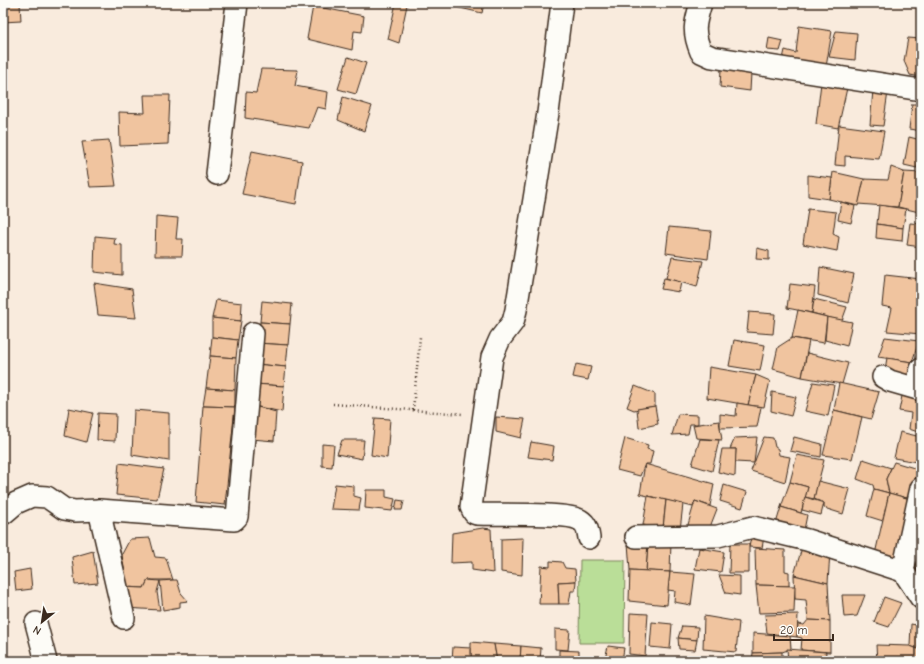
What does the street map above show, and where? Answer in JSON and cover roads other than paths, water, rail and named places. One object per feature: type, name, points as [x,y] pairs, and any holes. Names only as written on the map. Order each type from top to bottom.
[{"type":"street","points":[[216,174],[237,3]]},
{"type":"street","points":[[562,3],[548,113],[516,310],[513,322],[500,339],[492,357],[471,507],[474,513],[564,516],[580,520],[587,526],[589,538]]},
{"type":"street","points":[[701,3],[694,27],[696,40],[701,52],[712,57],[921,90]]},
{"type":"street","points":[[3,514],[16,503],[32,496],[47,497],[64,509],[75,511],[99,510],[234,520],[237,518],[253,333]]},
{"type":"street","points":[[883,377],[890,381],[919,382]]},
{"type":"street","points":[[903,571],[921,488]]},
{"type":"street","points":[[99,510],[124,618]]},
{"type":"street","points":[[636,537],[718,536],[753,527],[807,540],[903,571],[921,598]]},
{"type":"street","points":[[36,623],[46,661]]}]
